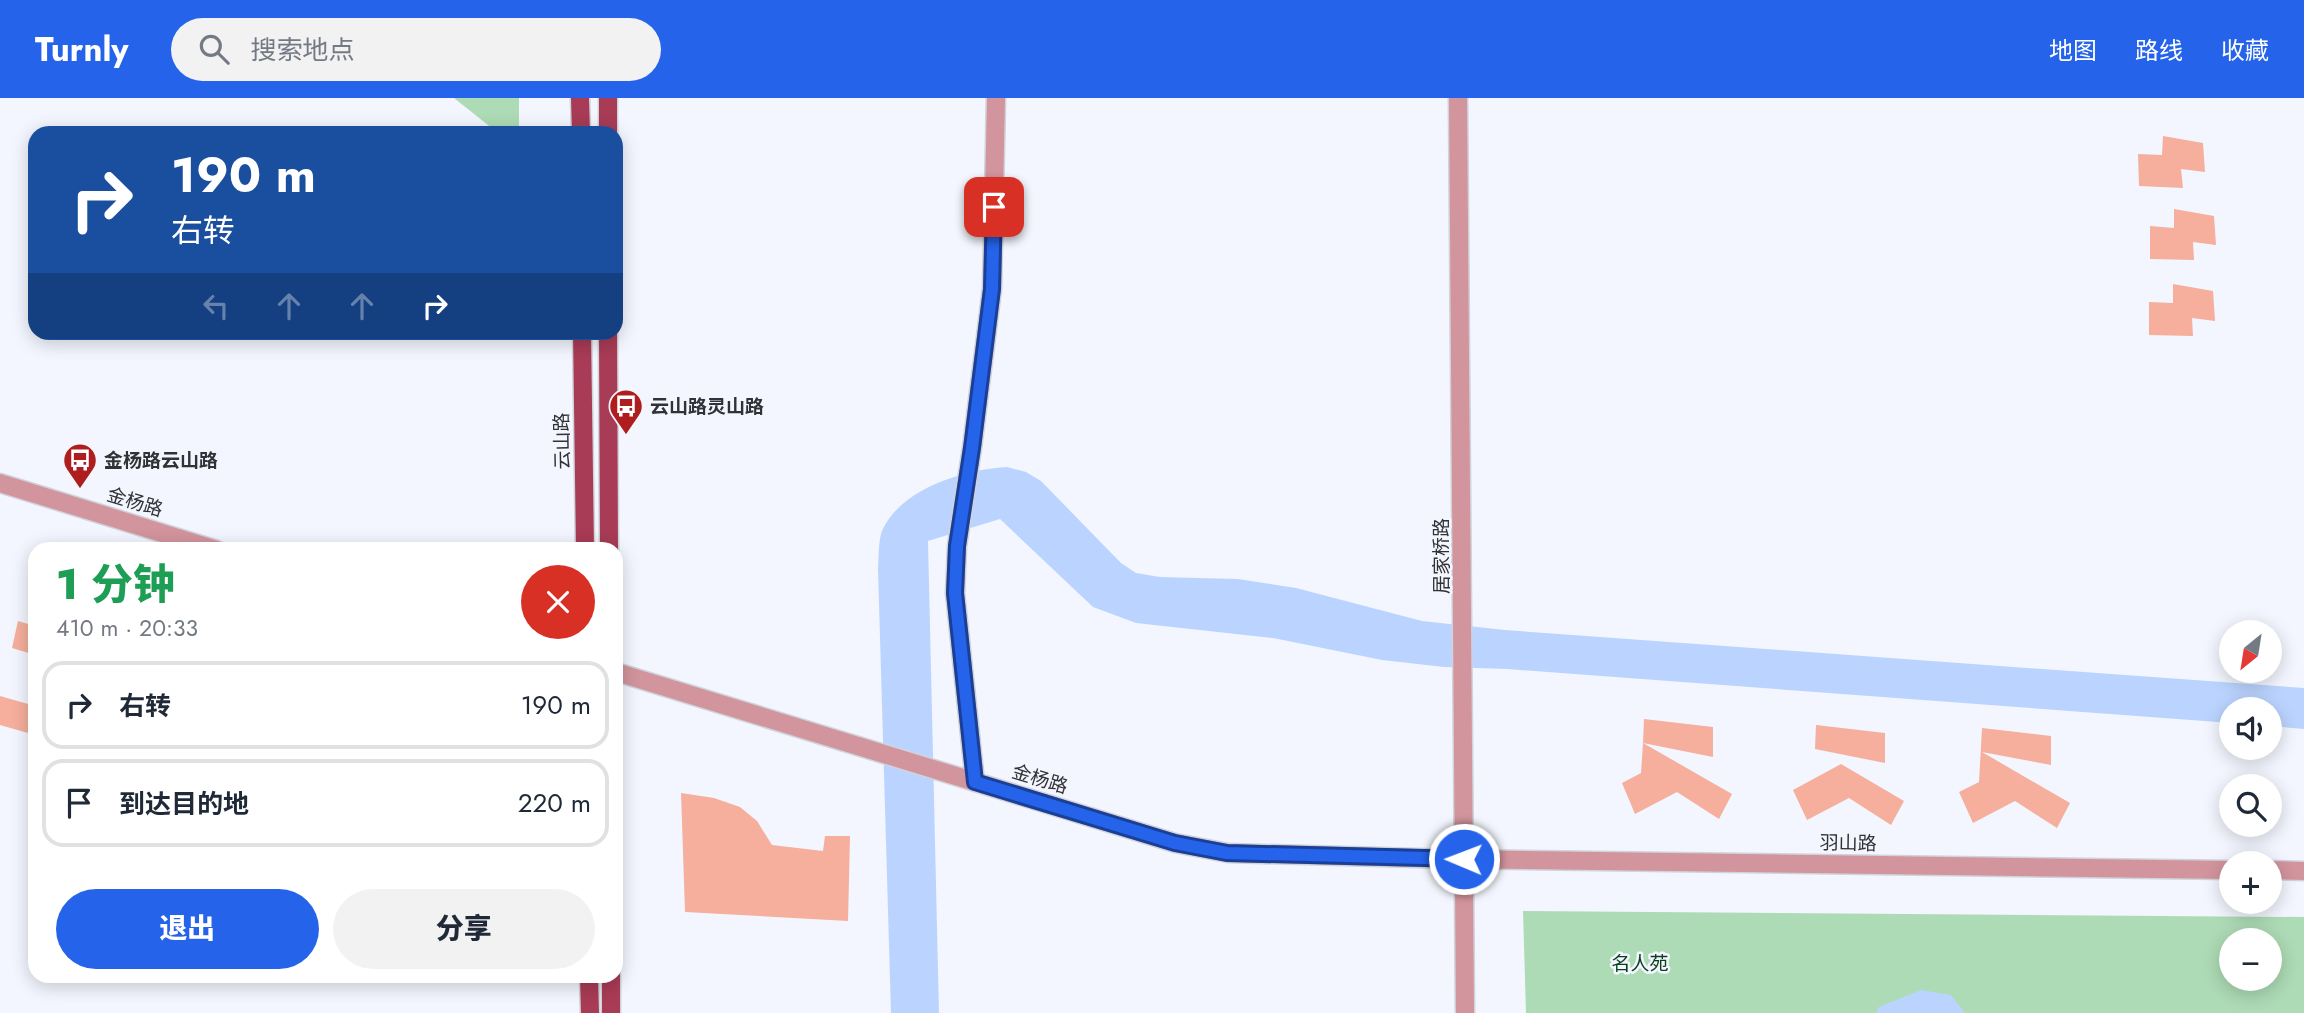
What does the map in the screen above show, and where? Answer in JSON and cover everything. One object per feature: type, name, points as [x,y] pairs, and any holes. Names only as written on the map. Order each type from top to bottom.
[{"type":"main road","points":[[580,98],[581,126]]},
{"type":"main road","points":[[608,98],[608,126]]},
{"type":"main road","name":"云山路","points":[[582,340],[585,542]]},
{"type":"main road","points":[[608,340],[609,542]]},
{"type":"main road","points":[[589,983],[590,1013]]},
{"type":"main road","points":[[611,983],[611,1013]]},
{"type":"street","points":[[975,782],[955,593],[957,546],[992,289],[996,98]]},
{"type":"street","name":"居家桥路","points":[[1458,98],[1465,1013]]},
{"type":"street","name":"金杨路","points":[[0,483],[191,542]]},
{"type":"street","name":"金杨路","points":[[623,674],[1175,843],[1227,853],[1464,859]]},
{"type":"street","name":"羽山路","points":[[1464,859],[2219,870]]},
{"type":"street","points":[[2282,870],[2304,871]]},
{"type":"green space","points":[[454,98],[519,98],[519,126],[489,126]]},
{"type":"green space","name":"名人苑","points":[[1523,911],[2304,917],[2304,1013],[1526,1013]]},
{"type":"water","points":[[1007,467],[1026,472],[1041,481],[1121,563],[1136,573],[1160,577],[1238,579],[1296,588],[1422,621],[1505,630],[2304,688],[2304,729],[2282,727],[2282,697],[2219,697],[2219,722],[1507,669],[1444,667],[1382,660],[1273,638],[1136,623],[1093,607],[1000,519],[928,541],[939,1013],[891,1013],[879,545],[882,531],[891,516],[918,493],[954,477]]},
{"type":"water","points":[[1921,990],[1951,995],[1965,1013],[1876,1013],[1879,1007]]},
{"type":"building","points":[[2163,136],[2203,143],[2205,172],[2181,169],[2183,188],[2139,186],[2138,154],[2162,155]]},
{"type":"building","points":[[2174,209],[2214,216],[2216,245],[2193,242],[2194,260],[2150,259],[2150,226],[2174,228]]},
{"type":"building","points":[[2173,284],[2213,291],[2215,321],[2192,318],[2193,336],[2149,335],[2149,302],[2173,303]]},
{"type":"building","points":[[18,621],[28,624],[28,653],[12,648]]},
{"type":"building","points":[[0,696],[28,704],[28,733],[0,725]]},
{"type":"building","points":[[1644,719],[1713,727],[1713,757],[1643,743]]},
{"type":"building","points":[[1816,725],[1885,733],[1885,763],[1815,749]]},
{"type":"building","points":[[1982,728],[2051,736],[2051,765],[1982,752],[2070,803],[2057,828],[2015,801],[1973,823],[1959,792],[1979,782]]},
{"type":"building","points":[[1643,743],[1732,794],[1719,819],[1677,792],[1635,814],[1622,783],[1641,773]]},
{"type":"building","points":[[1841,764],[1904,801],[1891,825],[1849,798],[1807,820],[1793,790]]},
{"type":"building","points":[[681,793],[714,798],[740,807],[757,821],[772,845],[823,851],[825,836],[850,836],[848,921],[685,912]]},
{"type":"place","name":"云山路灵山路","points":[[626,436]]},
{"type":"place","name":"金杨路云山路","points":[[80,490]]},
{"type":"route","points":[[994,207],[992,289],[957,546],[955,593],[975,782],[1175,843],[1227,853],[1464,859]]}]
